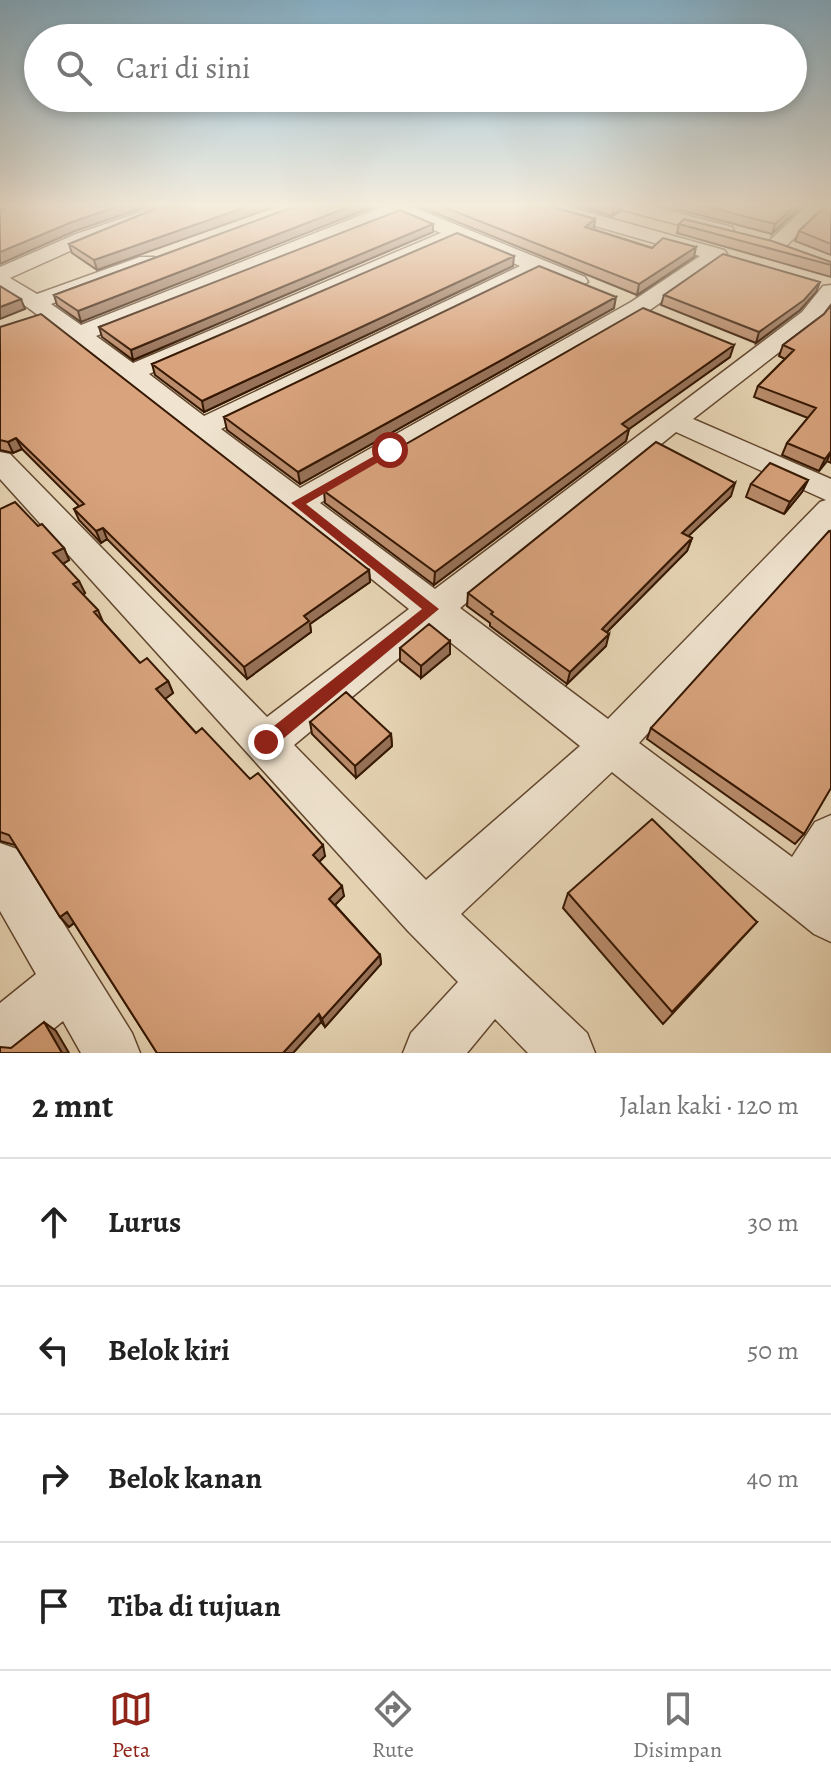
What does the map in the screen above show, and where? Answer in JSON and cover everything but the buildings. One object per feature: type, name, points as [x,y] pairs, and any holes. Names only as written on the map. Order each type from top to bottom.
[{"type":"street","points":[[0,275],[45,255]]},
{"type":"street","points":[[79,334],[277,255]]},
{"type":"street","points":[[131,373],[405,255]]},
{"type":"street","points":[[510,255],[665,318]]},
{"type":"street","points":[[689,255],[709,260],[740,261]]},
{"type":"street","points":[[694,255],[709,260]]},
{"type":"street","points":[[36,312],[162,256]]},
{"type":"street","points":[[297,503],[639,307],[709,260]]},
{"type":"street","points":[[201,428],[536,266]]},
{"type":"street","points":[[0,281],[36,312],[79,334],[131,373],[814,904],[831,838]]},
{"type":"street","points":[[266,742],[673,420],[744,350],[810,317],[826,286]]},
{"type":"street","points":[[673,420],[831,491]]},
{"type":"street","points":[[8,480],[266,742],[425,914],[567,1053]]},
{"type":"street","points":[[425,914],[609,747],[831,509]]},
{"type":"street","points":[[0,866],[112,1053]]},
{"type":"street","points":[[431,1053],[494,980]]},
{"type":"street","points":[[0,1038],[68,982]]},
{"type":"route","points":[[266,742],[432,609],[297,503],[390,450]]}]
